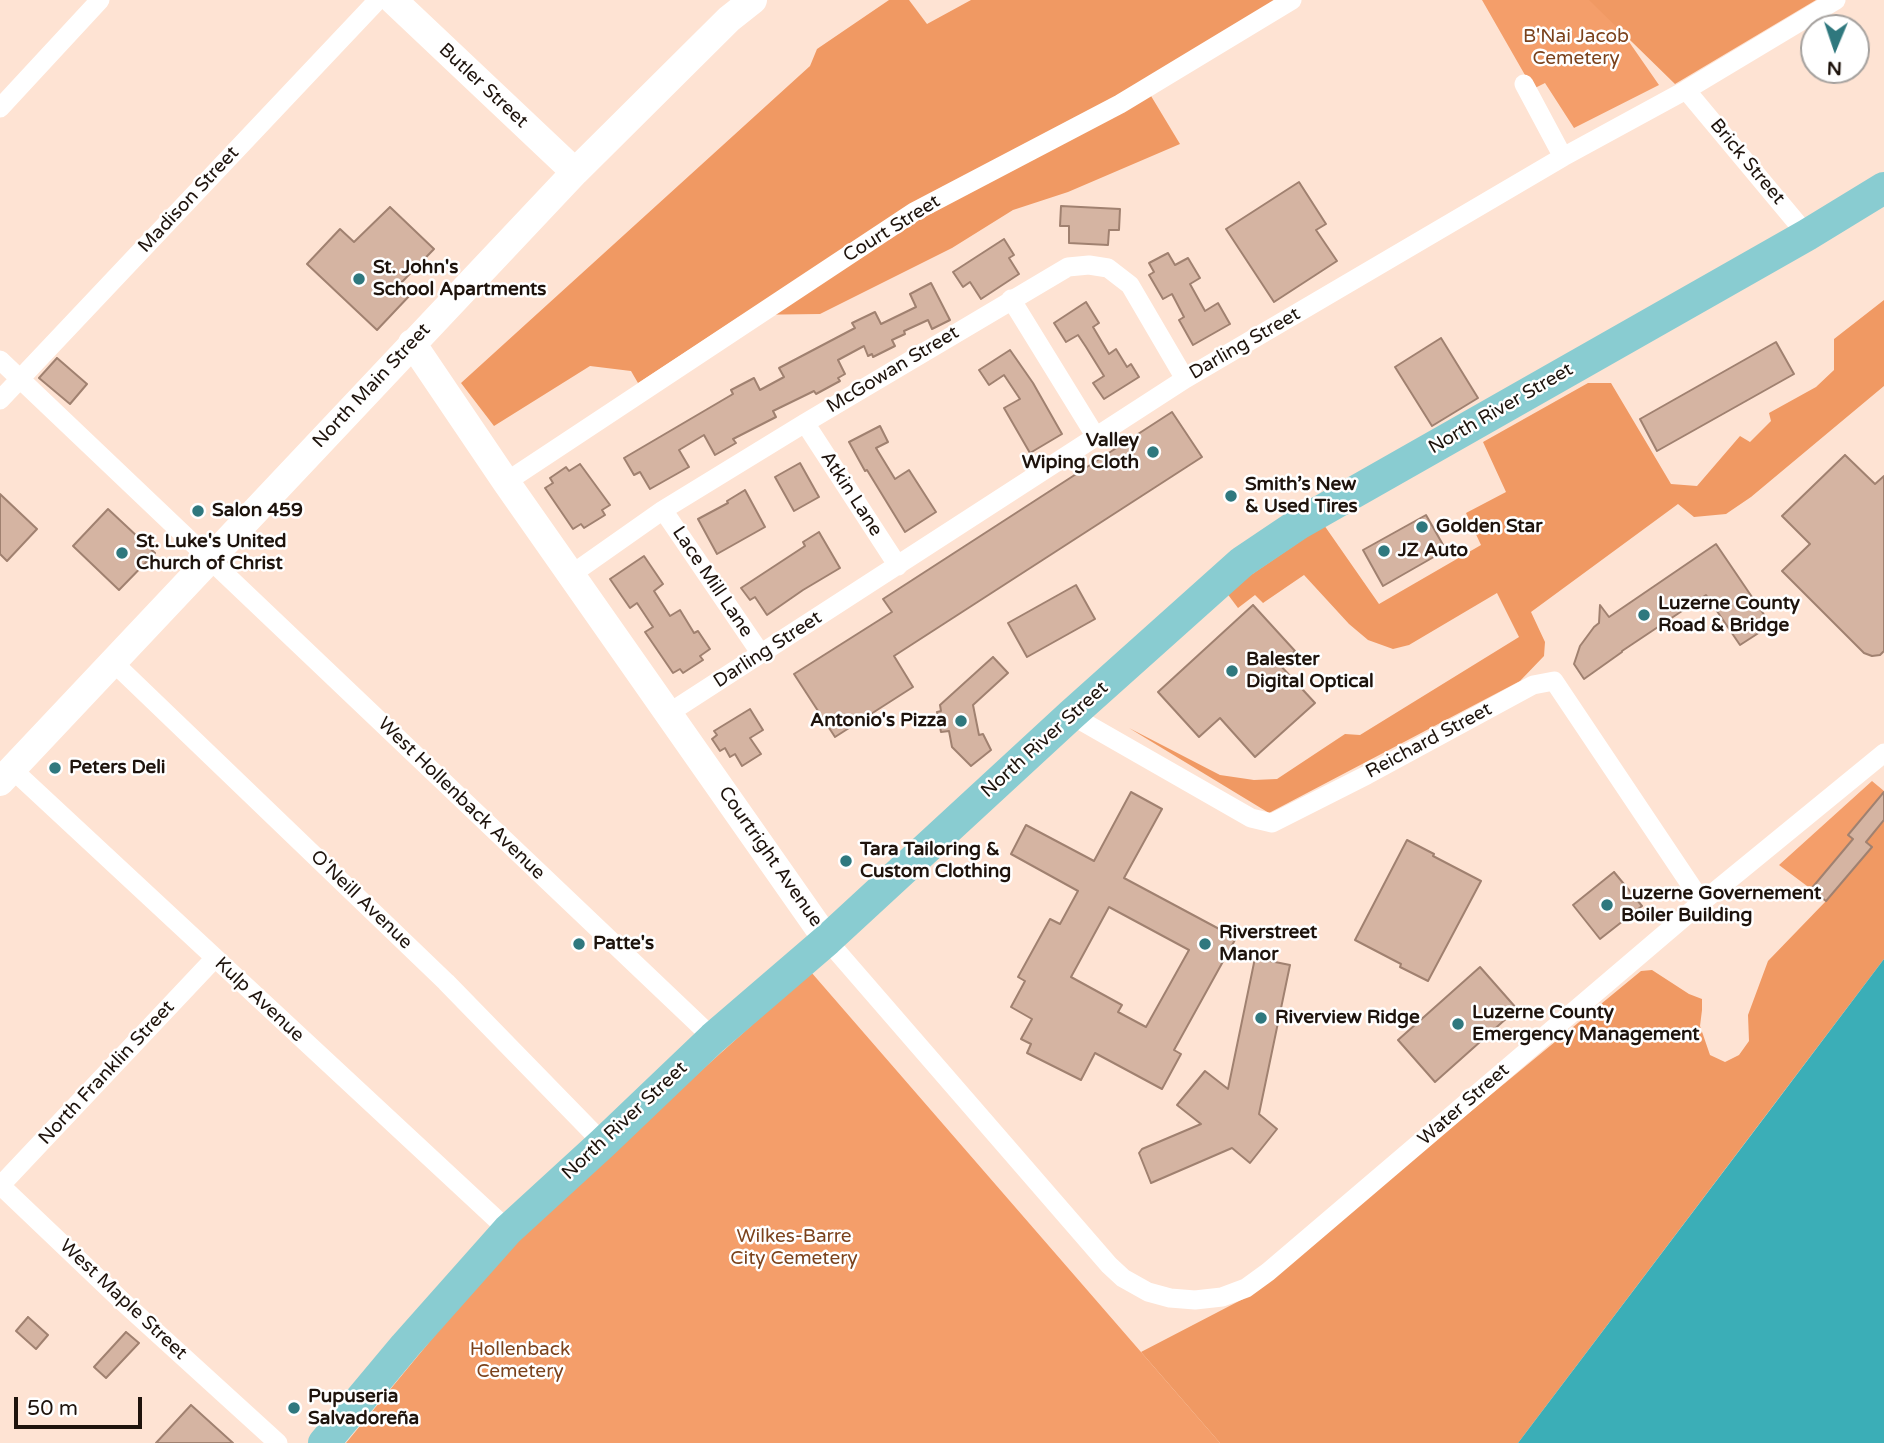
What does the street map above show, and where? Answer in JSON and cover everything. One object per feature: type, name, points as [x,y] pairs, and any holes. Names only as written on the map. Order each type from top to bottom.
[{"type":"main road","name":"Butler Street","points":[[393,0],[575,172]]},
{"type":"main road","name":"North Main Street","points":[[6,776],[575,172],[729,19],[754,0]]},
{"type":"main road","name":"North River Street","points":[[324,1443],[405,1346],[508,1230],[713,1038],[827,940],[1241,562],[1300,523],[1807,235],[1884,188]]},
{"type":"main road","name":"Courtright Avenue","points":[[412,343],[506,482],[827,940]]},
{"type":"street","points":[[0,108],[100,0]]},
{"type":"street","name":"Madison Street","points":[[0,400],[378,0]]},
{"type":"street","name":"Court Street","points":[[506,482],[914,212],[1120,104],[1292,0]]},
{"type":"street","name":"Darling Street","points":[[670,713],[1185,379],[1836,0]]},
{"type":"street","points":[[1524,84],[1563,157]]},
{"type":"street","name":"Brick Street","points":[[1686,89],[1807,235]]},
{"type":"street","name":"McGowan Street","points":[[572,574],[663,510],[805,422],[1068,267],[1089,265],[1108,268],[1130,285],[1185,379]]},
{"type":"street","points":[[1011,299],[1096,437]]},
{"type":"street","name":"West Hollenback Avenue","points":[[0,360],[713,1038]]},
{"type":"street","name":"Atkin Lane","points":[[805,422],[898,566]]},
{"type":"street","name":"Lace Mill Lane","points":[[663,510],[761,654]]},
{"type":"street","name":"O'Neill Avenue","points":[[113,662],[446,982],[603,1143]]},
{"type":"street","name":"Reichard Street","points":[[1071,715],[1251,818],[1272,823],[1367,775],[1532,685],[1554,681],[1702,902]]},
{"type":"street","name":"Water Street","points":[[1195,1300],[1222,1297],[1245,1288],[1268,1272],[1702,902],[1884,753]]},
{"type":"street","name":"Kulp Avenue","points":[[6,776],[214,959],[508,1230]]},
{"type":"street","name":"Courtright Avenue","points":[[827,940],[1103,1260],[1123,1278],[1148,1292],[1170,1298],[1195,1300]]},
{"type":"street","name":"North Franklin Street","points":[[0,1186],[214,959]]},
{"type":"street","name":"West Maple Street","points":[[0,1186],[278,1443]]},
{"type":"green space","name":"B'Nai Jacob Cemetery","points":[[1482,0],[1600,0],[1659,85],[1574,128],[1545,83],[1533,89]]},
{"type":"green space","points":[[1872,781],[1884,791],[1884,805],[1877,800],[1848,834],[1853,839],[1811,889],[1779,865]]},
{"type":"green space","name":"Wilkes-Barre City Cemetery","points":[[811,972],[1220,1443],[346,1443],[516,1237]]},
{"type":"shaded area","points":[[889,0],[909,0],[927,24],[971,0],[1277,0],[1142,81],[1180,144],[1068,192],[1013,210],[952,248],[820,314],[742,315],[638,383],[631,371],[590,366],[494,426],[461,383],[810,66],[817,49]]},
{"type":"shaded area","points":[[1589,0],[1816,0],[1675,84]]},
{"type":"shaded area","points":[[1884,300],[1884,386],[1751,497],[1726,514],[1694,517],[1678,504],[1531,612],[1545,642],[1544,656],[1520,681],[1269,813],[1129,728],[1220,775],[1254,780],[1277,779],[1345,734],[1360,735],[1519,637],[1497,593],[1409,645],[1393,649],[1368,640],[1349,624],[1304,575],[1263,603],[1255,595],[1238,608],[1226,592],[1324,525],[1379,604],[1481,545],[1466,513],[1506,492],[1483,442],[1588,383],[1611,383],[1671,484],[1697,486],[1740,436],[1750,442],[1771,421],[1769,413],[1816,387],[1834,370],[1834,339]]},
{"type":"shaded area","points":[[1884,820],[1884,959],[1518,1443],[1220,1443],[1141,1352],[1243,1299],[1641,971],[1652,970],[1689,994],[1702,999],[1700,1026],[1710,1055],[1725,1062],[1739,1055],[1749,1041],[1748,1015],[1768,961],[1826,901],[1871,847],[1866,842]]},
{"type":"water","points":[[1884,959],[1884,1443],[1518,1443],[1764,1118]]},
{"type":"building","points":[[1299,182],[1326,224],[1316,230],[1337,261],[1274,302],[1226,229]]},
{"type":"building","points":[[1061,206],[1120,209],[1119,230],[1109,230],[1108,245],[1069,243],[1069,226],[1060,226]]},
{"type":"building","name":"St. John's School Apartments","points":[[390,207],[434,249],[400,284],[411,294],[377,330],[307,264],[340,229],[354,242]]},
{"type":"building","points":[[1004,239],[1014,255],[1009,258],[1019,274],[981,299],[970,282],[963,287],[953,272]]},
{"type":"building","points":[[1168,253],[1175,265],[1188,258],[1200,278],[1190,284],[1205,311],[1218,303],[1230,324],[1193,345],[1179,320],[1184,317],[1172,294],[1163,299],[1149,275],[1154,272],[1149,263]]},
{"type":"building","points":[[931,283],[950,320],[932,329],[928,320],[904,331],[905,334],[892,340],[895,346],[873,357],[872,354],[868,356],[864,346],[838,360],[845,374],[838,378],[840,381],[773,411],[776,417],[733,439],[736,443],[715,455],[704,435],[679,450],[689,467],[650,489],[640,472],[634,475],[624,458],[733,394],[731,390],[754,378],[760,390],[784,377],[779,368],[855,328],[852,323],[875,312],[881,324],[916,307],[910,294]]},
{"type":"building","points":[[1086,302],[1099,323],[1093,327],[1109,354],[1116,349],[1127,367],[1131,364],[1139,377],[1104,399],[1093,383],[1104,376],[1086,347],[1078,335],[1066,342],[1054,323]]},
{"type":"building","points":[[1441,338],[1478,398],[1432,426],[1395,367]]},
{"type":"building","points":[[1776,342],[1794,374],[1657,451],[1640,419]]},
{"type":"building","points":[[1010,350],[1033,383],[1062,434],[1030,453],[1004,408],[1020,399],[1004,375],[989,385],[979,370]]},
{"type":"building","points":[[57,358],[87,384],[70,404],[39,378]]},
{"type":"building","points":[[1172,412],[1202,457],[894,656],[913,687],[835,737],[794,674],[892,612],[883,599]]},
{"type":"building","points":[[880,426],[888,442],[876,448],[895,479],[909,470],[936,512],[905,532],[849,442]]},
{"type":"building","points":[[1845,455],[1875,484],[1884,476],[1884,651],[1880,655],[1864,653],[1782,571],[1810,544],[1782,516]]},
{"type":"building","points":[[800,463],[819,497],[794,511],[775,477]]},
{"type":"building","points":[[580,464],[610,505],[602,510],[605,515],[584,528],[581,524],[573,529],[545,488],[553,483],[550,478],[566,467],[569,471]]},
{"type":"building","points":[[745,490],[765,527],[717,554],[698,519],[728,503],[727,501]]},
{"type":"building","points":[[0,494],[37,529],[7,561],[0,554]]},
{"type":"building","points":[[108,509],[155,553],[119,590],[73,546]]},
{"type":"building","points":[[1426,515],[1446,550],[1383,586],[1363,550]]},
{"type":"building","points":[[819,532],[840,568],[767,615],[755,597],[750,600],[741,588],[805,546],[803,542]]},
{"type":"building","name":"Luzerne County Road & Bridge","points":[[1716,544],[1771,625],[1740,645],[1706,595],[1584,679],[1574,664],[1580,646],[1599,623],[1600,605],[1609,617]]},
{"type":"building","points":[[644,556],[663,584],[654,591],[670,616],[680,610],[694,633],[698,631],[710,649],[700,656],[703,660],[683,673],[680,669],[673,673],[645,632],[653,627],[637,603],[630,608],[610,579]]},
{"type":"building","points":[[1076,585],[1095,619],[1027,657],[1008,623]]},
{"type":"building","points":[[1253,605],[1295,651],[1280,665],[1315,703],[1255,757],[1220,718],[1199,737],[1158,692]]},
{"type":"building","points":[[993,657],[1008,673],[973,705],[979,735],[983,734],[991,750],[971,766],[952,747],[949,731],[941,732],[937,712],[941,711],[940,705]]},
{"type":"building","points":[[750,709],[763,730],[750,738],[761,754],[742,766],[735,754],[730,757],[725,748],[720,751],[712,739],[717,735],[714,731]]},
{"type":"building","name":"Riverstreet Manor","points":[[1131,792],[1162,809],[1124,878],[1236,938],[1174,1050],[1181,1054],[1162,1089],[1095,1053],[1081,1080],[1027,1053],[1031,1044],[1021,1039],[1032,1019],[1011,1007],[1025,981],[1018,977],[1050,919],[1060,924],[1078,891],[1011,854],[1026,825],[1094,861]],"holes":[[[1109,907],[1189,950],[1146,1027],[1118,1012],[1122,1005],[1071,977]]]},
{"type":"building","points":[[1884,792],[1884,820],[1866,842],[1872,847],[1826,901],[1811,889],[1853,839],[1848,835]]},
{"type":"building","points":[[1407,840],[1481,881],[1428,981],[1355,940]]},
{"type":"building","name":"Luzerne Governement Boiler Building","points":[[1614,872],[1642,906],[1600,939],[1573,905]]},
{"type":"building","name":"Riverview Ridge","points":[[1255,958],[1290,965],[1259,1114],[1277,1129],[1250,1163],[1232,1148],[1151,1183],[1139,1153],[1142,1149],[1201,1124],[1177,1105],[1205,1071],[1228,1089]]},
{"type":"building","name":"Luzerne County Emergency Management","points":[[1480,967],[1517,1009],[1435,1082],[1398,1040]]},
{"type":"building","points":[[28,1317],[48,1335],[36,1349],[16,1331]]},
{"type":"building","points":[[126,1332],[139,1343],[106,1378],[94,1367]]},
{"type":"building","points":[[191,1405],[233,1443],[156,1443]]},
{"type":"place","name":"St. John's School Apartments","points":[[359,279]]},
{"type":"place","name":"Valley Wiping Cloth","points":[[1153,452]]},
{"type":"place","name":"Smith’s New & Used Tires","points":[[1231,496]]},
{"type":"place","name":"Salon 459","points":[[198,511]]},
{"type":"place","name":"Golden Star","points":[[1422,527]]},
{"type":"place","name":"JZ Auto","points":[[1384,551]]},
{"type":"place","name":"St. Luke's United Church of Christ","points":[[122,553]]},
{"type":"place","name":"Luzerne County Road & Bridge","points":[[1644,615]]},
{"type":"place","name":"Balester Digital Optical","points":[[1232,671]]},
{"type":"place","name":"Antonio's Pizza","points":[[961,721]]},
{"type":"place","name":"Peters Deli","points":[[55,768]]},
{"type":"place","name":"Tara Tailoring & Custom Clothing","points":[[846,861]]},
{"type":"place","name":"Luzerne Governement Boiler Building","points":[[1607,905]]},
{"type":"place","name":"Patte's","points":[[579,944]]},
{"type":"place","name":"Riverstreet Manor","points":[[1205,944]]},
{"type":"place","name":"Riverview Ridge","points":[[1261,1018]]},
{"type":"place","name":"Luzerne County Emergency Management","points":[[1458,1024]]},
{"type":"place","name":"Pupuseria Salvadoreña","points":[[294,1408]]},
{"type":"park label","name":"Hollenback Cemetery","points":[[520,1361]]}]
